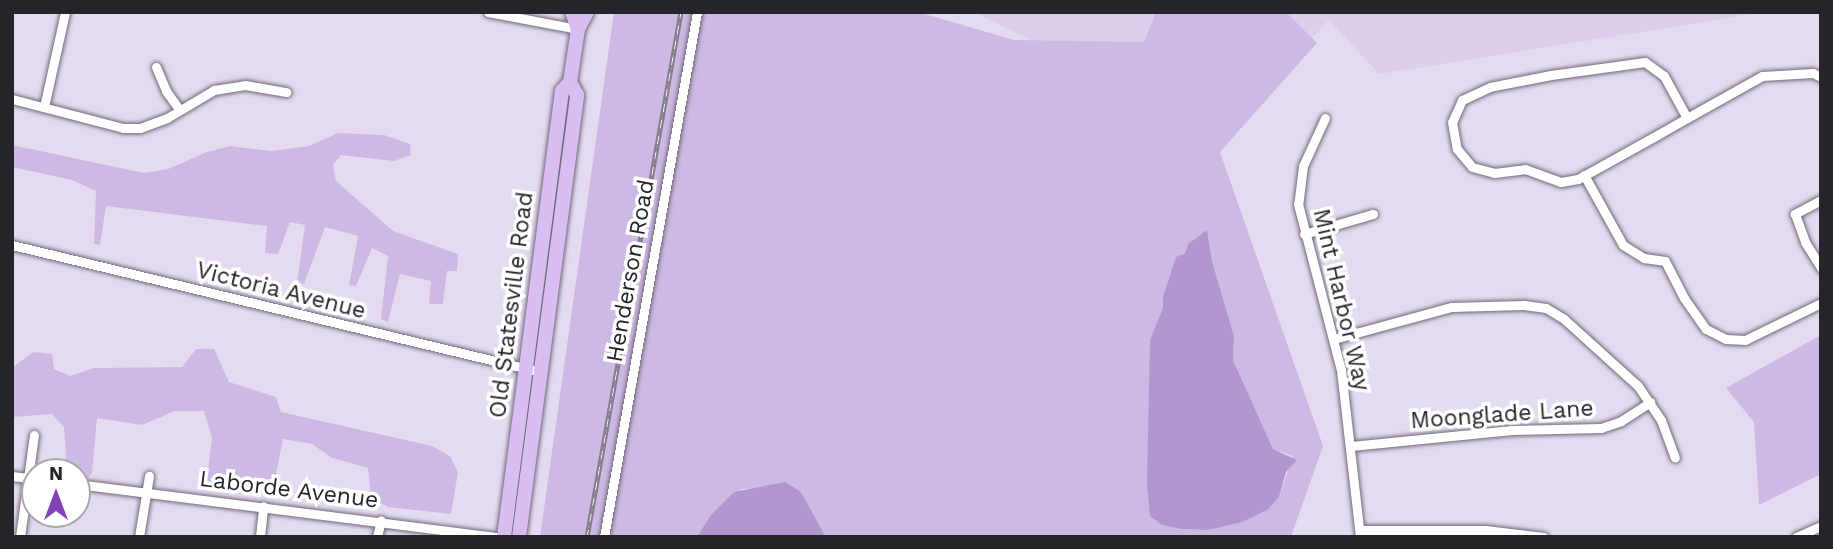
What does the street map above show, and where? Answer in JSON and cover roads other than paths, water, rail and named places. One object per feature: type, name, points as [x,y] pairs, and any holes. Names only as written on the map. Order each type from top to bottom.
[{"type":"main road","name":"Old Statesville Road","points":[[572,12],[578,29]]},
{"type":"main road","name":"Old Statesville Road","points":[[519,537],[562,91],[570,82],[578,29],[587,12]]},
{"type":"main road","name":"Old Statesville Road","points":[[504,537],[534,371]]},
{"type":"street","points":[[44,107],[65,12]]},
{"type":"street","points":[[488,12],[578,29]]},
{"type":"street","name":"Henderson Road","points":[[604,537],[697,12]]},
{"type":"street","points":[[1686,118],[1664,76],[1645,62],[1551,75],[1490,88],[1462,100],[1452,122],[1457,149],[1472,167],[1494,173],[1525,169],[1561,182],[1584,175],[1762,76],[1813,73],[1821,77]]},
{"type":"street","points":[[156,67],[166,91],[179,109]]},
{"type":"street","points":[[12,99],[123,128],[140,128],[160,122],[214,90],[230,86],[266,87],[286,92]]},
{"type":"street","name":"Mint Harbor Way","points":[[1325,118],[1303,166],[1298,185],[1298,204],[1344,386],[1360,533]]},
{"type":"street","points":[[1584,175],[1623,245],[1644,258],[1665,261],[1684,299],[1706,329],[1726,339],[1745,340],[1821,303]]},
{"type":"street","points":[[1821,200],[1795,214],[1805,242],[1821,268]]},
{"type":"street","points":[[1304,234],[1373,214]]},
{"type":"street","name":"Victoria Avenue","points":[[12,245],[534,371]]},
{"type":"street","points":[[1334,339],[1451,307],[1539,306],[1564,319],[1625,373],[1650,402],[1675,458]]},
{"type":"street","name":"Moonglade Lane","points":[[1351,446],[1511,430],[1601,428],[1622,421],[1650,402]]},
{"type":"street","points":[[33,458],[34,435]]},
{"type":"street","points":[[139,537],[149,476]]},
{"type":"street","name":"Laborde Avenue","points":[[91,486],[381,520],[496,537]]},
{"type":"street","points":[[260,537],[263,506]]},
{"type":"street","points":[[377,537],[381,520]]},
{"type":"street","points":[[1796,537],[1821,526]]},
{"type":"street","points":[[1360,533],[1485,530],[1544,537]]},
{"type":"railway","points":[[587,537],[681,12]]}]
